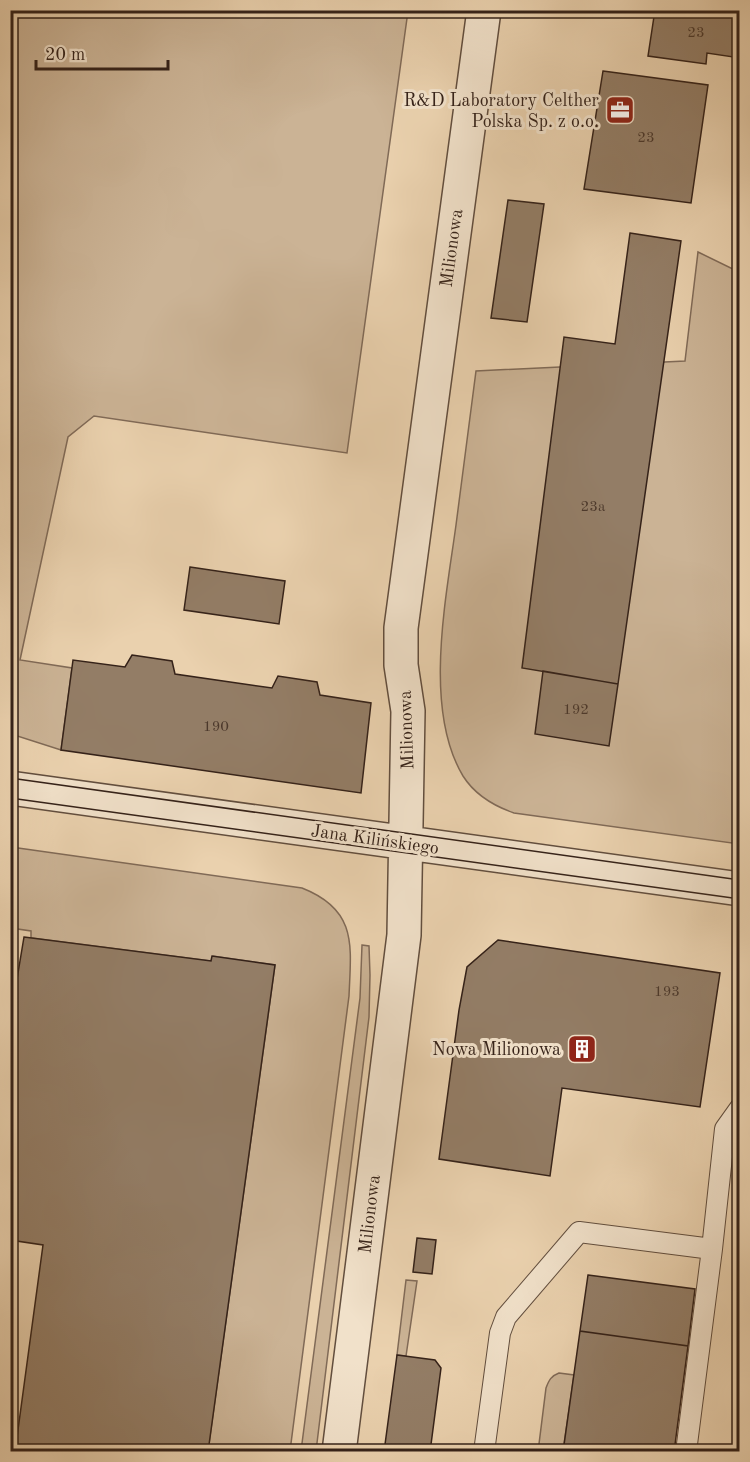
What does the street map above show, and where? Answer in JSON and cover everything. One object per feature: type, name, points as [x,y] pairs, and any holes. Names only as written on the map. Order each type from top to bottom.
[{"type":"street","name":"Milionowa","points":[[339,1452],[405,935],[408,711],[401,665],[401,628],[484,10]]},
{"type":"street","name":"Jana Kilińskiego","points":[[10,788],[740,889]]},
{"type":"lane","points":[[686,1452],[725,1129],[740,1108]]},
{"type":"lane","points":[[484,1452],[500,1333],[506,1317],[579,1232],[711,1249]]},
{"type":"shaded area","points":[[11,11],[408,11],[347,453],[94,416],[68,437],[20,660],[72,668],[61,750],[11,734]]},
{"type":"shaded area","points":[[698,252],[739,272],[739,844],[514,813],[499,807],[479,794],[463,776],[451,749],[444,719],[441,687],[443,619],[476,371],[685,361]]},
{"type":"shaded area","points":[[11,847],[302,888],[333,907],[342,919],[350,946],[349,996],[290,1451],[208,1451],[275,965],[213,956],[211,961],[31,938],[31,931],[11,928]]},
{"type":"shaded area","points":[[362,945],[369,946],[369,1017],[316,1451],[301,1451],[360,998]]},
{"type":"shaded area","points":[[406,1280],[417,1281],[406,1356],[397,1355]]},
{"type":"shaded area","points":[[559,1373],[574,1375],[563,1451],[538,1452],[546,1388],[554,1375]]},
{"type":"building","points":[[655,10],[740,10],[740,58],[707,53],[706,64],[648,56]]},
{"type":"building","points":[[603,71],[708,85],[691,203],[584,189]]},
{"type":"building","points":[[508,200],[544,204],[527,322],[491,318]]},
{"type":"building","points":[[630,233],[681,241],[618,684],[522,668],[564,337],[615,344]]},
{"type":"building","points":[[190,567],[285,581],[279,624],[184,610]]},
{"type":"building","points":[[132,655],[172,661],[175,674],[272,688],[278,676],[317,682],[320,695],[371,703],[361,793],[61,750],[73,660],[125,667]]},
{"type":"building","points":[[543,671],[618,684],[609,746],[535,734]]},
{"type":"building","points":[[24,937],[211,961],[212,956],[275,965],[208,1452],[15,1452],[43,1245],[10,1240],[10,1021]]},
{"type":"building","name":"Nowa Milionowa","points":[[498,940],[720,973],[700,1107],[562,1088],[550,1176],[439,1159],[467,967]]},
{"type":"building","points":[[417,1238],[436,1240],[432,1274],[413,1272]]},
{"type":"building","points":[[588,1275],[695,1289],[688,1346],[580,1331]]},
{"type":"building","points":[[580,1331],[688,1346],[674,1452],[563,1452]]},
{"type":"building","points":[[397,1355],[435,1360],[441,1368],[430,1452],[384,1452]]},
{"type":"tram line","points":[[10,778],[740,880]]},
{"type":"tram line","points":[[10,798],[740,899]]},
{"type":"place","name":"R&D Laboratory Celther Polska Sp. z o.o.","points":[[620,110]]},
{"type":"place","name":"Nowa Milionowa","points":[[582,1049]]}]
